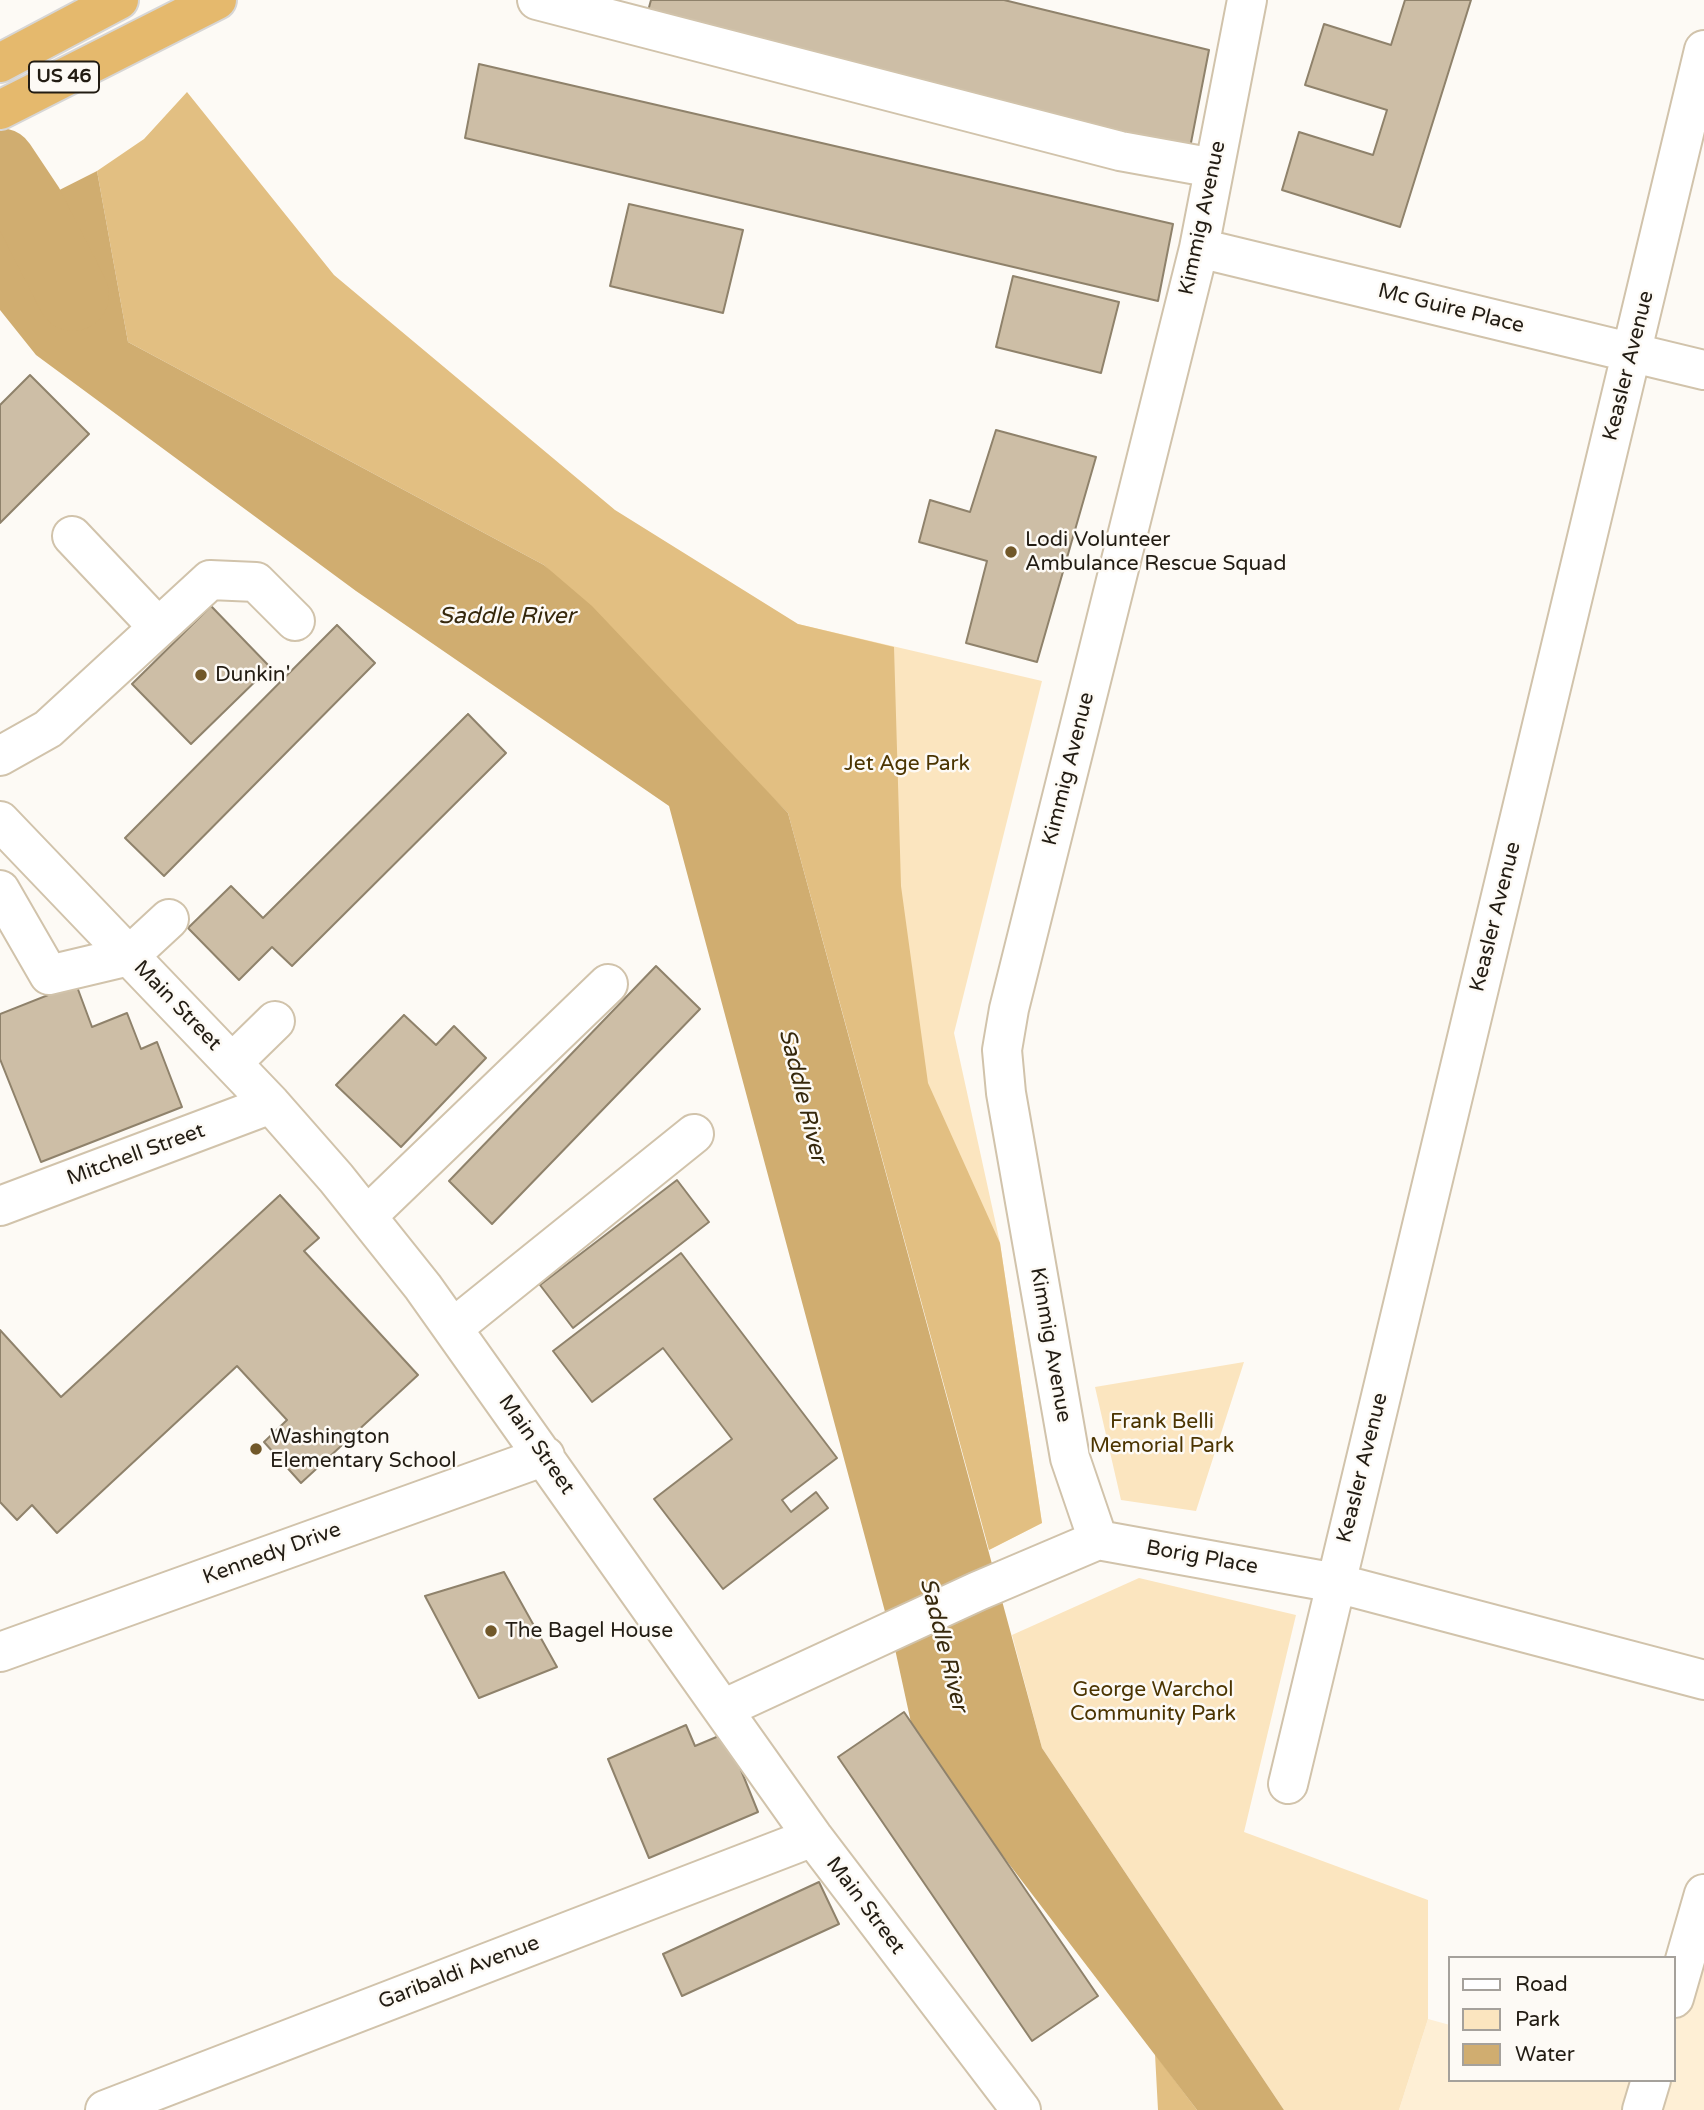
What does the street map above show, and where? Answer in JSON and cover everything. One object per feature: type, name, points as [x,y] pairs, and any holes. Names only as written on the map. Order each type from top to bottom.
[{"type":"highway","name":"US 46","points":[[0,63],[120,0]]},
{"type":"highway","name":"US 46","points":[[0,110],[217,0]]},
{"type":"street","points":[[537,0],[1120,151],[1214,168]]},
{"type":"street","name":"Kimmig Avenue","points":[[1098,1539],[1070,1458],[1006,1093],[1002,1050],[1009,1009],[1199,248],[1247,0]]},
{"type":"street","name":"Keasler Avenue","points":[[1288,1784],[1704,50]]},
{"type":"street","name":"Mc Guire Place","points":[[1199,248],[1704,370]]},
{"type":"street","points":[[72,536],[158,627]]},
{"type":"street","points":[[0,756],[48,729],[210,580],[256,582],[295,621]]},
{"type":"street","name":"Main Street","points":[[0,821],[271,1104],[367,1216],[423,1287],[545,1456],[813,1837],[1021,2110]]},
{"type":"street","points":[[0,883],[29,851]]},
{"type":"street","points":[[0,890],[49,975],[129,956],[169,919]]},
{"type":"street","points":[[367,1216],[608,984]]},
{"type":"street","points":[[232,1063],[275,1021]]},
{"type":"street","name":"Mitchell Street","points":[[2,1201],[271,1104]]},
{"type":"street","points":[[453,1328],[694,1134]]},
{"type":"street","name":"Kennedy Drive","points":[[0,1651],[545,1456]]},
{"type":"street","points":[[723,1709],[1098,1539]]},
{"type":"street","name":"Borig Place","points":[[1098,1539],[1336,1583],[1704,1680]]},
{"type":"street","name":"Garibaldi Avenue","points":[[105,2110],[813,1837]]},
{"type":"street","points":[[1676,1991],[1704,1894]]},
{"type":"street","points":[[1642,2110],[1650,2082]]},
{"type":"shaded area","points":[[187,92],[334,275],[615,510],[798,624],[894,647],[901,886],[928,1083],[1000,1243],[1042,1523],[989,1550],[788,813],[544,565],[128,342],[97,171],[144,139]]},
{"type":"shaded area","points":[[1690,1962],[1704,1968],[1704,2110],[1399,2110],[1428,2019],[1448,2024],[1448,2082],[1676,2082],[1676,2012]]},
{"type":"shaded area","points":[[1155,2054],[1197,2110],[1158,2110]]},
{"type":"green space","name":"Jet Age Park","points":[[798,624],[1042,681],[954,1033],[1000,1243],[1042,1523],[989,1550]]},
{"type":"green space","name":"Frank Belli Memorial Park","points":[[1244,1362],[1196,1511],[1121,1500],[1095,1387]]},
{"type":"green space","name":"George Warchol Community Park","points":[[1139,1578],[1296,1615],[1244,1832],[1428,1900],[1428,2019],[1399,2110],[1284,2110],[1042,1748],[1012,1635]]},
{"type":"water","name":"Saddle River","points":[[97,171],[128,342],[544,565],[592,606],[788,813],[1042,1748],[1284,2110],[1197,2110],[915,1741],[895,1649],[669,806],[356,591],[36,355],[0,310],[0,220]]},
{"type":"building","points":[[651,0],[1004,0],[1209,50],[1189,153],[648,11]]},
{"type":"building","points":[[1405,0],[1471,0],[1400,227],[1282,190],[1299,132],[1373,155],[1387,110],[1305,85],[1324,24],[1391,45]]},
{"type":"building","points":[[479,64],[1173,224],[1158,301],[465,138]]},
{"type":"building","points":[[629,204],[743,230],[723,313],[610,286]]},
{"type":"building","points":[[1013,276],[1119,302],[1101,373],[996,347]]},
{"type":"building","points":[[30,375],[89,434],[0,523],[0,405]]},
{"type":"building","name":"Lodi Volunteer Ambulance Rescue Squad","points":[[996,430],[1096,457],[1037,662],[966,643],[987,561],[919,542],[930,500],[970,512]]},
{"type":"building","name":"Dunkin'","points":[[211,606],[270,667],[191,744],[132,684]]},
{"type":"building","points":[[337,625],[375,663],[164,876],[125,838]]},
{"type":"building","points":[[468,714],[506,753],[292,966],[272,947],[239,980],[188,928],[231,886],[263,918]]},
{"type":"building","points":[[656,966],[700,1009],[492,1224],[449,1181]]},
{"type":"building","points":[[76,984],[92,1027],[127,1013],[141,1049],[157,1042],[182,1107],[41,1162],[0,1059],[0,1014]]},
{"type":"building","points":[[404,1015],[436,1045],[454,1026],[486,1058],[401,1147],[336,1085]]},
{"type":"building","points":[[677,1180],[709,1222],[573,1328],[540,1285]]},
{"type":"building","points":[[280,1195],[319,1238],[304,1251],[418,1375],[301,1483],[264,1442],[287,1420],[237,1366],[57,1533],[32,1505],[17,1520],[0,1502],[0,1330],[61,1397]]},
{"type":"building","points":[[681,1253],[837,1458],[782,1500],[791,1512],[816,1492],[828,1508],[723,1589],[654,1499],[732,1439],[663,1348],[592,1402],[553,1351]]},
{"type":"building","name":"The Bagel House","points":[[504,1572],[557,1667],[479,1698],[425,1596]]},
{"type":"building","points":[[904,1712],[1098,1996],[1032,2041],[838,1757]]},
{"type":"building","points":[[686,1725],[695,1746],[726,1733],[758,1812],[649,1858],[608,1759]]},
{"type":"building","points":[[819,1882],[839,1924],[682,1996],[663,1954]]},
{"type":"waterway","name":"Saddle River","points":[[0,164],[28,206],[73,295]]},
{"type":"place","name":"Lodi Volunteer Ambulance Rescue Squad","points":[[1011,552]]},
{"type":"place","name":"Dunkin'","points":[[201,675]]},
{"type":"place","name":"Washington Elementary School","points":[[256,1449]]},
{"type":"place","name":"The Bagel House","points":[[491,1631]]}]
